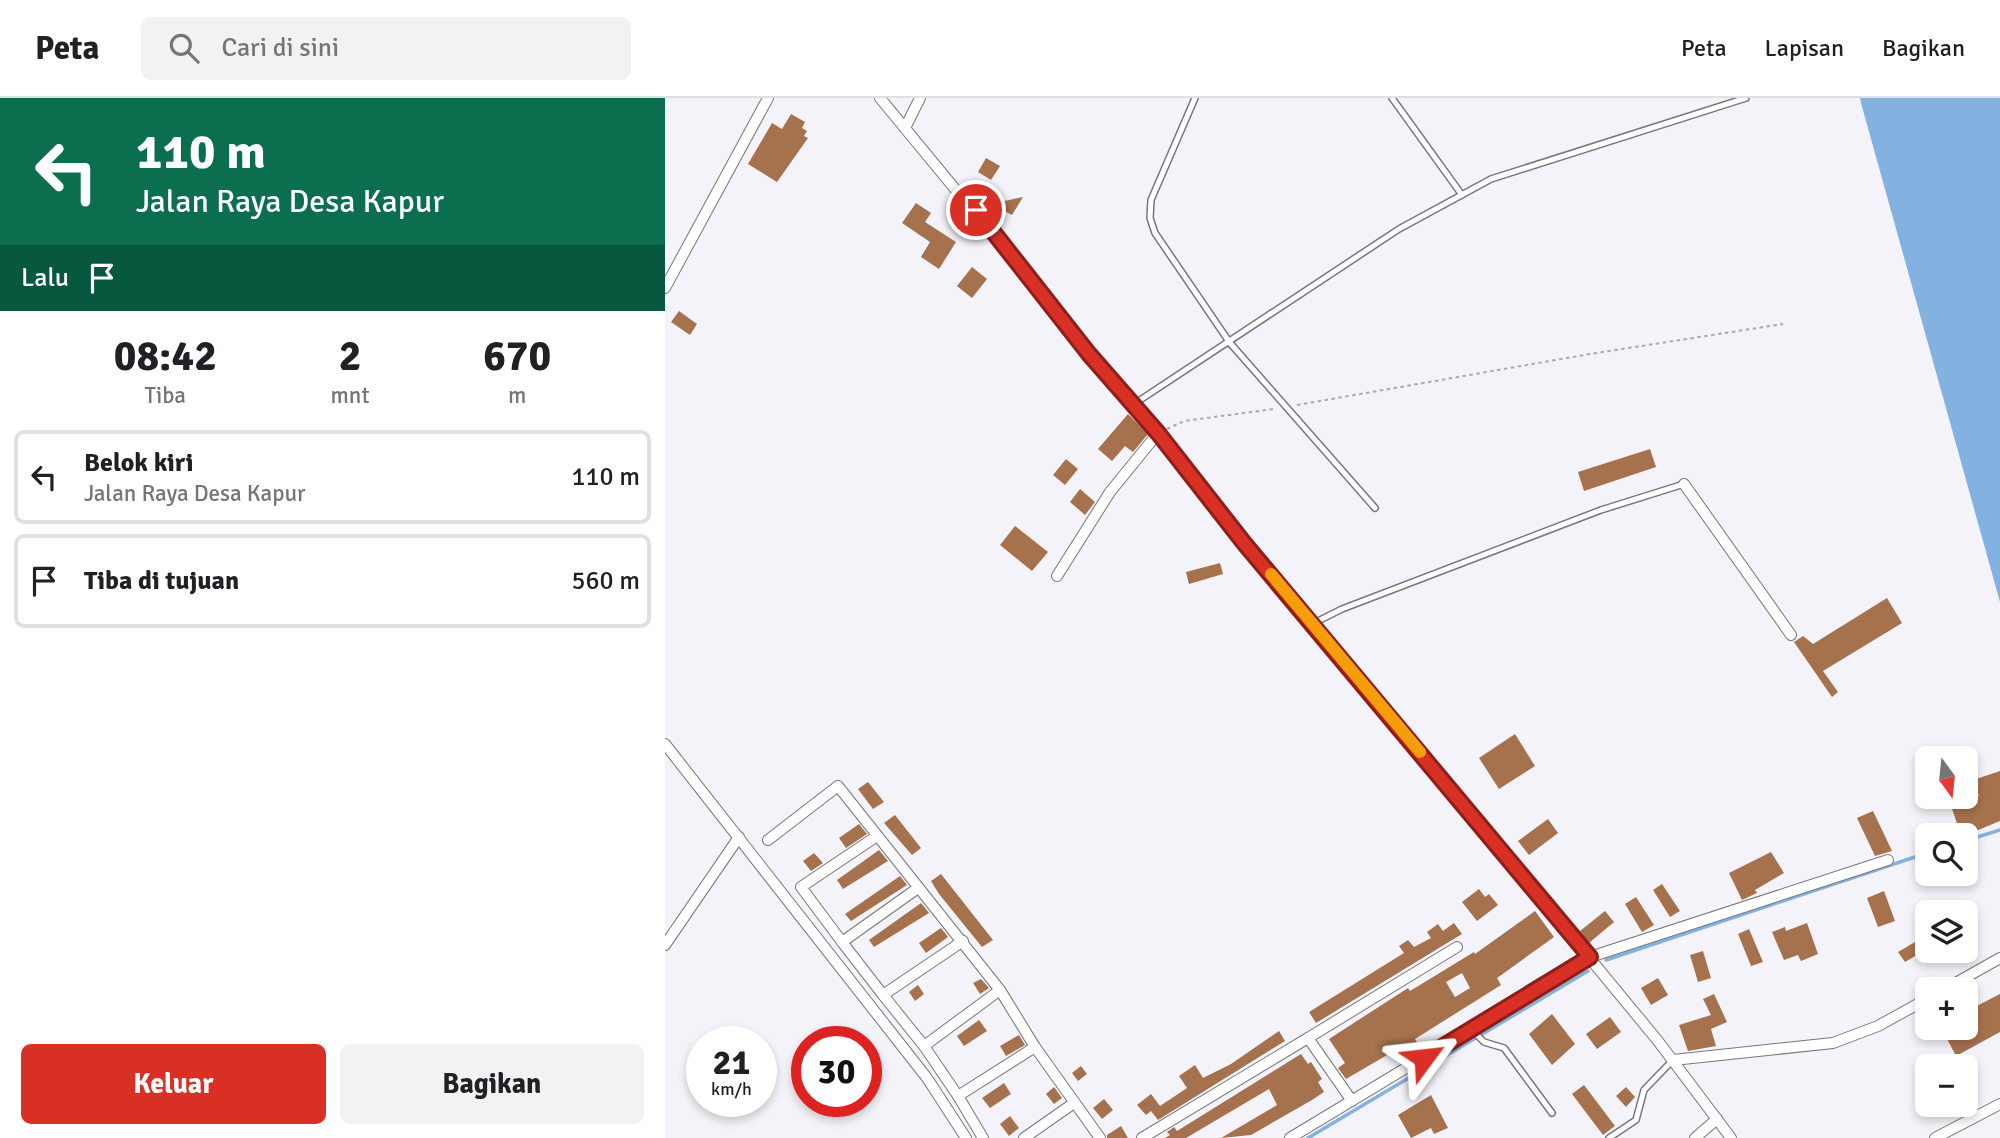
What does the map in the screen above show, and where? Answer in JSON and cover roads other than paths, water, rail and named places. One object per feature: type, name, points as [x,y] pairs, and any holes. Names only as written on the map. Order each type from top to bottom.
[{"type":"street","points":[[665,288],[768,98]]},
{"type":"street","points":[[880,98],[1590,957],[1673,1060],[1731,1138]]},
{"type":"street","points":[[905,128],[920,98]]},
{"type":"street","points":[[1057,576],[1110,492],[1158,433]]},
{"type":"street","points":[[1684,484],[1791,635]]},
{"type":"street","points":[[665,744],[927,1079],[966,1138]]},
{"type":"street","points":[[768,840],[838,786],[1000,990],[1035,1047],[1100,1138]]},
{"type":"street","points":[[877,836],[801,887],[923,1045],[983,1138]]},
{"type":"street","points":[[665,945],[739,837]]},
{"type":"street","points":[[1290,1138],[1590,957],[1888,860]]},
{"type":"street","points":[[842,942],[918,888]]},
{"type":"street","points":[[883,995],[963,941]]},
{"type":"street","points":[[1146,1137],[1457,947]]},
{"type":"street","points":[[1966,977],[2000,958]]},
{"type":"street","points":[[923,1045],[1000,990]]},
{"type":"street","points":[[1673,1060],[1833,1043],[1878,1026],[1915,1006]]},
{"type":"street","points":[[1308,1038],[1352,1101]]},
{"type":"street","points":[[958,1096],[1035,1047]]},
{"type":"street","points":[[1024,1138],[1074,1103]]},
{"type":"street","points":[[1935,1138],[2000,1104]]},
{"type":"street","points":[[1695,1138],[1717,1119]]},
{"type":"lane","points":[[1195,98],[1151,200],[1150,218],[1160,240],[1230,343],[1375,508]]},
{"type":"lane","points":[[1392,98],[1462,195]]},
{"type":"lane","points":[[1133,405],[1399,229],[1491,179],[1746,98]]},
{"type":"lane","points":[[1313,624],[1342,609],[1601,510],[1684,484]]},
{"type":"lane","points":[[1473,1030],[1481,1039],[1504,1048],[1552,1113]]},
{"type":"lane","points":[[1609,1138],[1636,1120],[1644,1090],[1673,1060]]},
{"type":"water","points":[[1860,98],[2000,98],[2000,602],[1861,103]]},
{"type":"waterway","points":[[1978,837],[2000,830]]},
{"type":"waterway","points":[[1606,960],[1915,857]]},
{"type":"waterway","points":[[1308,1138],[1588,971]]}]
